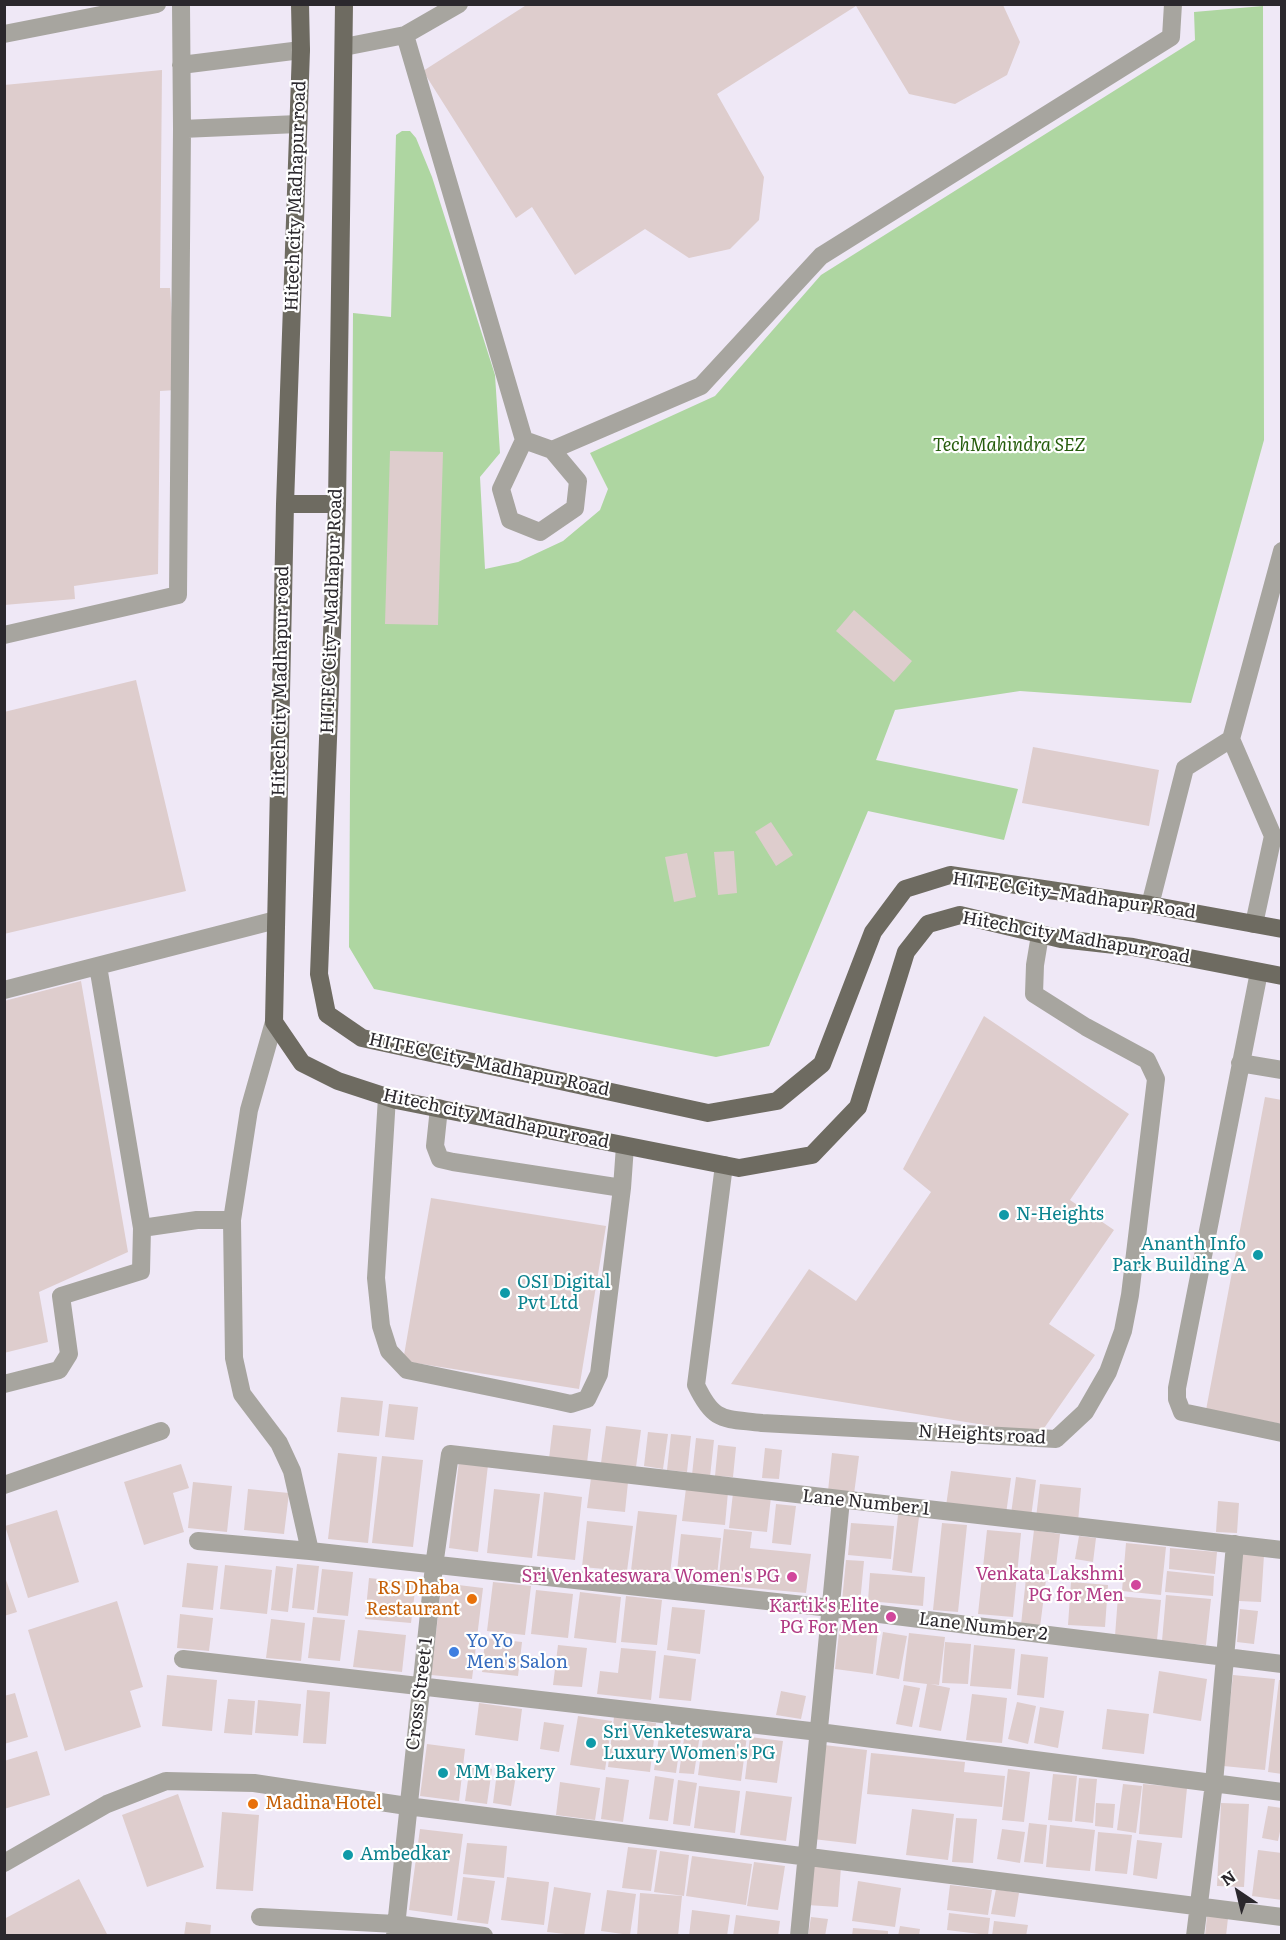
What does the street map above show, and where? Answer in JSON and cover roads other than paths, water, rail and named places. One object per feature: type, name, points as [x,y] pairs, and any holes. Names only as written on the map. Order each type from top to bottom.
[{"type":"main road","name":"Hitech city Madhapur road","points":[[300,4],[301,50],[285,504],[274,1022],[302,1063],[338,1081],[387,1097],[740,1168],[812,1155],[858,1107],[906,952],[928,924],[960,915],[1061,939],[1133,947],[1281,976]]},
{"type":"main road","name":"HITEC City–Madhapur Road","points":[[344,4],[337,504],[319,974],[327,1014],[362,1038],[708,1113],[777,1101],[822,1064],[873,932],[905,889],[950,875],[1150,905],[1281,929]]},
{"type":"main road","points":[[285,504],[337,504]]},
{"type":"street","points":[[4,34],[157,4]]},
{"type":"street","points":[[4,635],[178,595],[181,4]]},
{"type":"street","points":[[344,47],[405,35],[459,4]]},
{"type":"street","points":[[552,450],[701,386],[821,256],[1171,37],[1173,4]]},
{"type":"street","points":[[405,35],[524,440],[501,489],[510,520],[540,532],[575,508],[578,481],[552,450],[524,440]]},
{"type":"street","points":[[181,64],[301,50]]},
{"type":"street","points":[[182,129],[298,124]]},
{"type":"street","points":[[1254,924],[1277,836],[1231,739],[1281,551]]},
{"type":"street","points":[[1150,905],[1185,768],[1231,739]]},
{"type":"street","points":[[4,990],[276,920]]},
{"type":"street","name":"N Heights road","points":[[724,1165],[696,1385],[706,1406],[721,1418],[762,1422],[1056,1439],[1085,1412],[1108,1372],[1123,1331],[1130,1295],[1156,1079],[1147,1060],[1034,994],[1035,965],[1041,934]]},
{"type":"street","points":[[4,1384],[59,1370],[69,1354],[61,1296],[141,1271],[142,1228],[98,966]]},
{"type":"street","points":[[1259,972],[1177,1399],[1182,1412],[1281,1433]]},
{"type":"street","points":[[274,1022],[249,1110],[232,1220],[234,1358],[242,1394],[279,1443],[292,1471],[310,1551]]},
{"type":"street","points":[[1240,1062],[1281,1070]]},
{"type":"street","points":[[387,1097],[376,1278],[381,1326],[389,1351],[407,1370],[571,1404],[587,1399],[599,1374],[625,1146]]},
{"type":"street","points":[[438,1108],[435,1146],[440,1159],[622,1188]]},
{"type":"street","points":[[142,1228],[197,1221],[232,1220]]},
{"type":"street","points":[[4,1485],[161,1431]]},
{"type":"street","name":"Lane Number 1","points":[[450,1454],[1281,1550]]},
{"type":"street","name":"Cross Street 1","points":[[395,1930],[434,1566],[450,1454]]},
{"type":"street","points":[[799,1935],[840,1500]]},
{"type":"street","name":"Lane Number 2","points":[[198,1541],[310,1551],[831,1608],[1281,1664]]},
{"type":"street","points":[[1195,1935],[1214,1783],[1235,1544]]},
{"type":"street","points":[[183,1659],[819,1732],[1281,1792]]},
{"type":"street","points":[[4,1863],[107,1804],[166,1781],[254,1783],[407,1806],[1281,1917]]},
{"type":"street","points":[[260,1917],[395,1930],[484,1935]]},
{"type":"place","name":"N-Heights","points":[[1004,1215]]},
{"type":"place","name":"Ananth Info Park Building A","points":[[1258,1255]]},
{"type":"place","name":"OSI Digital Pvt Ltd","points":[[505,1293]]},
{"type":"place","name":"Sri Venkateswara Women's PG","points":[[792,1577]]},
{"type":"place","name":"Venkata Lakshmi PG for Men","points":[[1136,1585]]},
{"type":"place","name":"RS Dhaba Restaurant","points":[[472,1599]]},
{"type":"place","name":"Kartik's Elite PG For Men","points":[[891,1617]]},
{"type":"place","name":"Yo Yo Men's Salon","points":[[454,1652]]},
{"type":"place","name":"Sri Venketeswara Luxury Women's PG","points":[[591,1743]]},
{"type":"place","name":"MM Bakery","points":[[443,1773]]},
{"type":"place","name":"Madina Hotel","points":[[253,1804]]},
{"type":"place","name":"Ambedkar","points":[[348,1855]]},
{"type":"park label","name":"TechMahindra SEZ","points":[[1009,446]]}]
